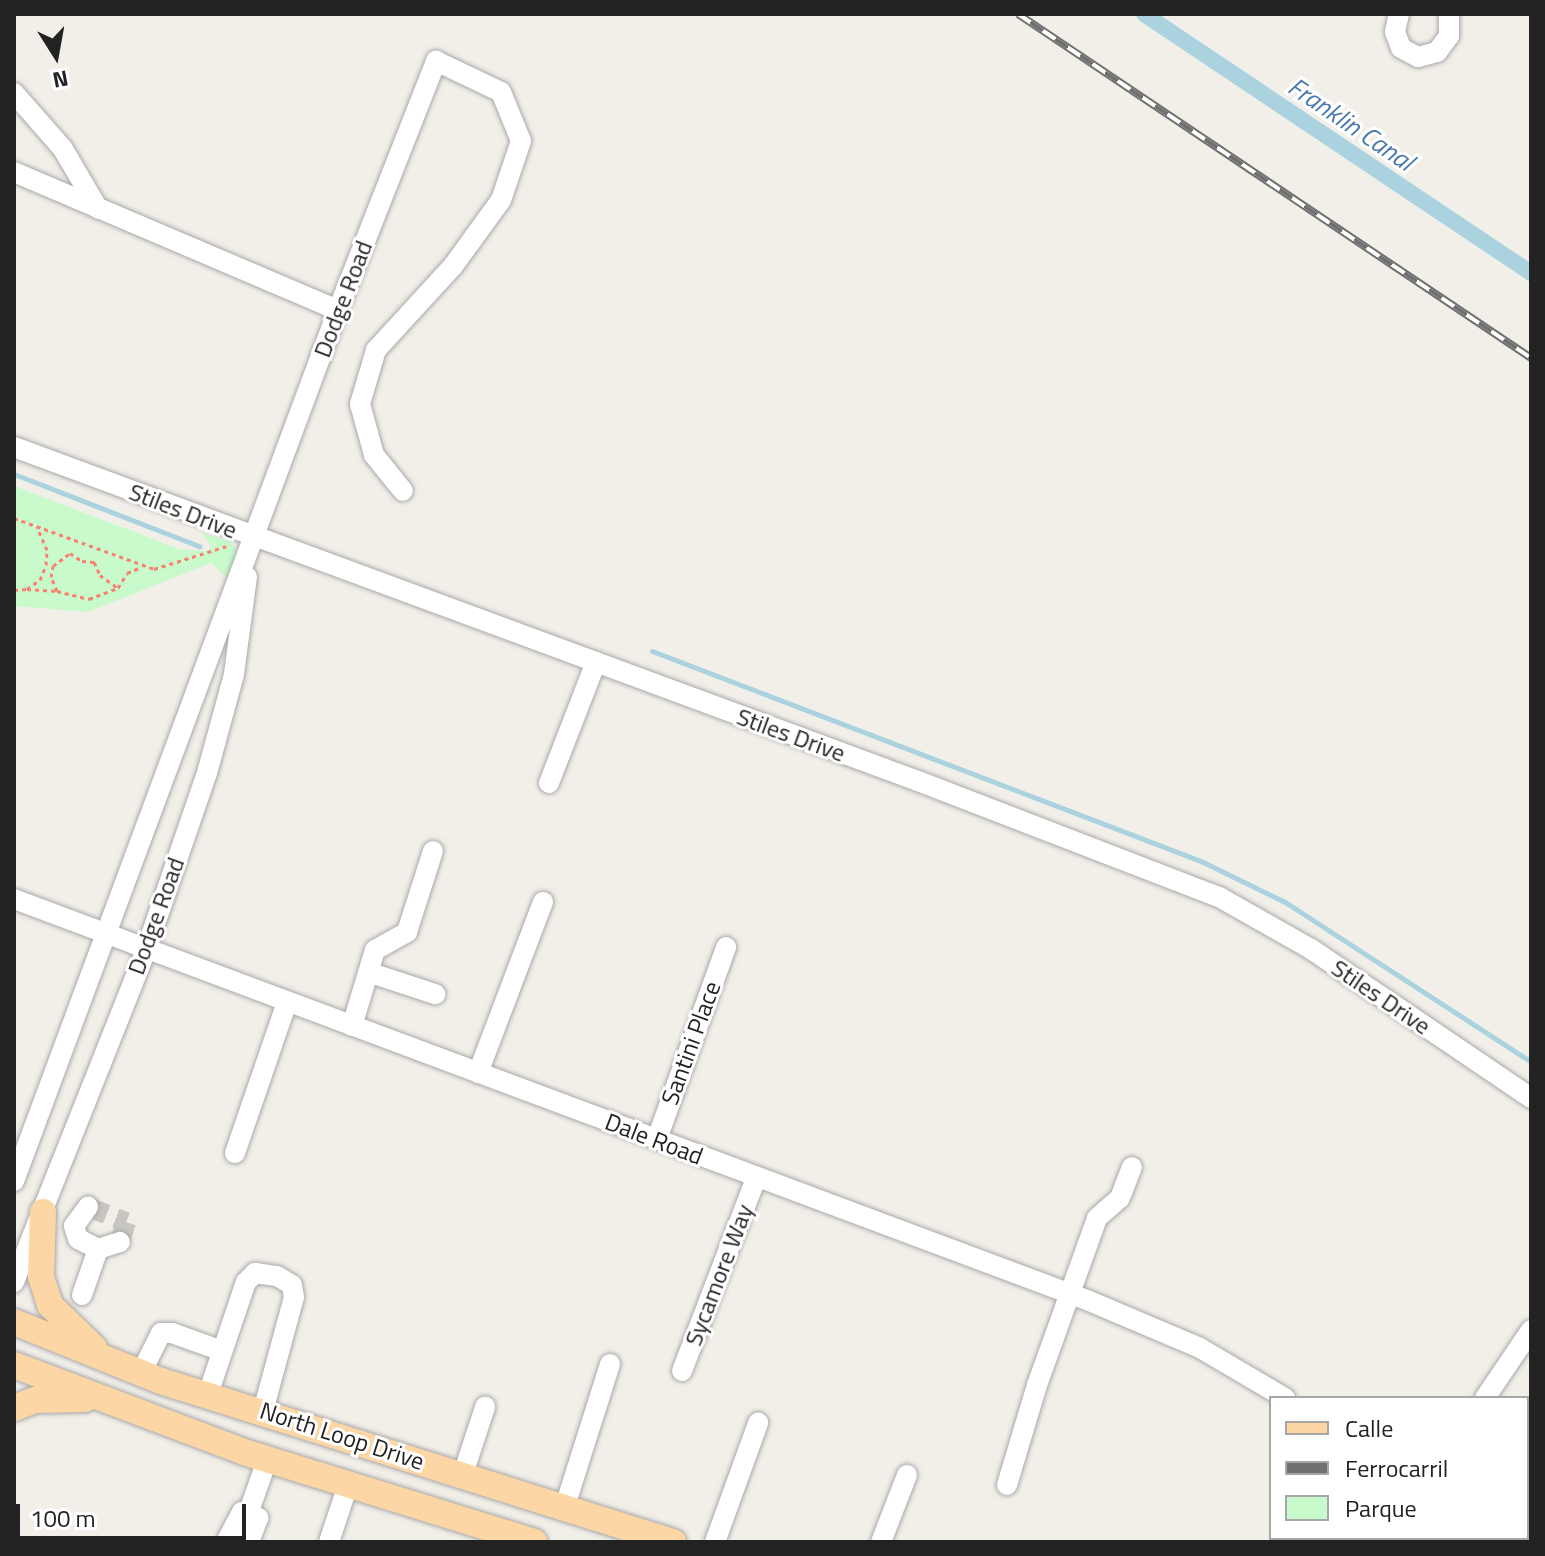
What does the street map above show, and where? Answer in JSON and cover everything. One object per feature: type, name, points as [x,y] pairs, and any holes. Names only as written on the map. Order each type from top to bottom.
[{"type":"main road","points":[[43,1212],[41,1277],[50,1305],[108,1361]]},
{"type":"main road","name":"North Loop Drive","points":[[14,1322],[141,1373],[673,1542]]},
{"type":"main road","name":"North Loop Drive","points":[[14,1365],[267,1460],[534,1542]]},
{"type":"main road","points":[[14,1408],[35,1400],[100,1399]]},
{"type":"street","points":[[1399,14],[1395,32],[1401,48],[1418,57],[1437,52],[1449,36],[1449,14]]},
{"type":"street","name":"Dodge Road","points":[[14,1181],[20,1146],[108,934],[338,310],[436,61],[501,92],[521,141],[501,200],[453,266],[376,350],[360,404],[374,455],[403,491]]},
{"type":"street","points":[[14,93],[63,149],[98,209]]},
{"type":"street","points":[[14,172],[338,310]]},
{"type":"street","name":"Stiles Drive","points":[[14,447],[1219,897],[1311,949],[1531,1098]]},
{"type":"street","name":"Dodge Road","points":[[14,1282],[146,950],[207,773],[234,674],[253,537]]},
{"type":"street","points":[[549,783],[596,662]]},
{"type":"street","points":[[352,1026],[375,950],[407,932],[433,851]]},
{"type":"street","name":"Dale Road","points":[[14,899],[1069,1293],[1200,1348],[1282,1396]]},
{"type":"street","points":[[478,1073],[543,902]]},
{"type":"street","name":"Santini Place","points":[[657,1139],[726,947]]},
{"type":"street","points":[[368,972],[435,994]]},
{"type":"street","points":[[235,1153],[287,1002]]},
{"type":"street","points":[[1007,1485],[1069,1293],[1097,1218],[1120,1198],[1132,1167]]},
{"type":"street","name":"Sycamore Way","points":[[682,1371],[756,1178]]},
{"type":"street","points":[[74,1226],[88,1207]]},
{"type":"street","points":[[43,1212],[74,1226],[78,1239],[98,1249],[120,1242]]},
{"type":"street","points":[[82,1295],[98,1249]]},
{"type":"street","points":[[208,1394],[246,1282],[255,1273],[277,1276],[292,1285],[294,1297],[263,1411]]},
{"type":"street","points":[[1486,1396],[1531,1330]]},
{"type":"street","points":[[141,1373],[161,1333],[172,1333],[222,1351]]},
{"type":"street","points":[[565,1506],[610,1364]]},
{"type":"street","points":[[463,1474],[485,1407]]},
{"type":"street","points":[[715,1542],[758,1423]]},
{"type":"street","points":[[248,1514],[267,1460]]},
{"type":"street","points":[[881,1542],[907,1475]]},
{"type":"street","points":[[329,1542],[348,1485]]},
{"type":"street","points":[[226,1542],[242,1512],[258,1518],[249,1542]]},
{"type":"path","points":[[14,518],[154,569],[253,537]]},
{"type":"path","points":[[27,589],[40,580],[46,565],[47,550],[37,526]]},
{"type":"path","points":[[57,591],[51,577],[53,566],[70,553],[82,561],[94,562],[100,575],[118,588]]},
{"type":"path","points":[[14,590],[57,591],[89,599],[118,588],[127,573],[146,566]]},
{"type":"green space","points":[[14,486],[179,549],[208,551],[211,546],[201,532],[231,542],[238,552],[232,582],[211,563],[88,612],[14,606]]},
{"type":"waterway","name":"Franklin Canal","points":[[1144,14],[1531,273]]},
{"type":"waterway","points":[[14,474],[199,546]]},
{"type":"waterway","points":[[652,651],[1203,862],[1285,902],[1531,1062]]},
{"type":"tunnel","points":[[88,1207],[126,1222],[120,1242]]},
{"type":"railway","points":[[1018,14],[1531,358]]}]
